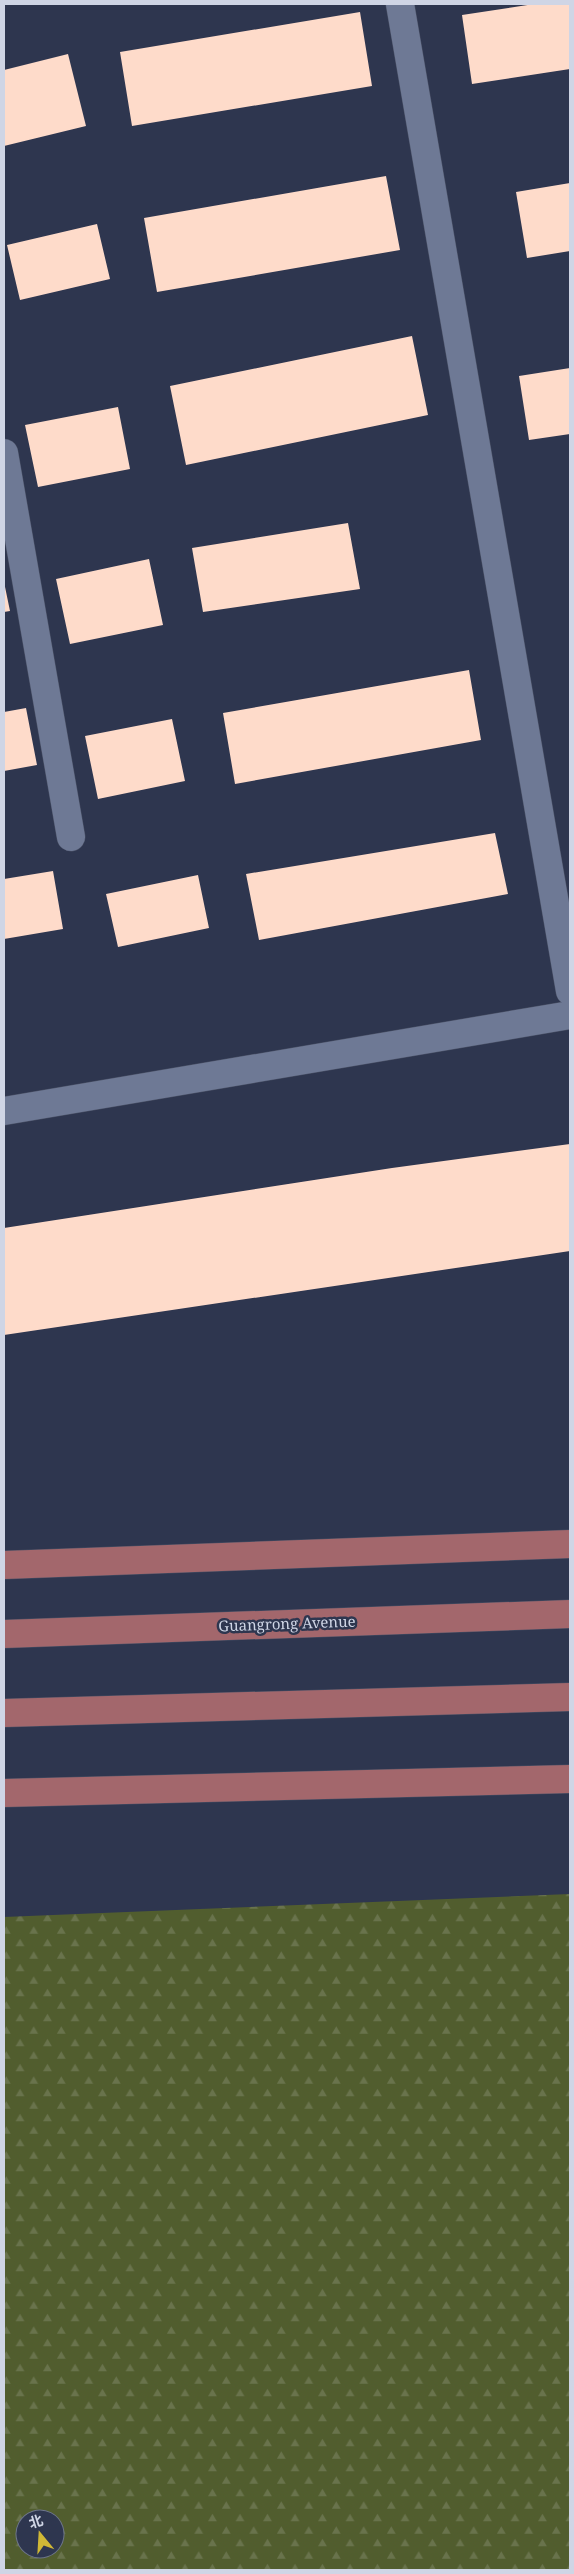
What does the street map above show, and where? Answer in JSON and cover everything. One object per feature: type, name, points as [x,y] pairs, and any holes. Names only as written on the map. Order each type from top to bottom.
[{"type":"main road","points":[[4,1565],[570,1544]]},
{"type":"main road","name":"Guangrong Avenue","points":[[4,1634],[570,1614]]},
{"type":"main road","points":[[4,1713],[570,1698]]},
{"type":"main road","points":[[4,1793],[570,1779]]},
{"type":"lane","points":[[400,4],[570,991]]},
{"type":"lane","points":[[4,452],[71,837]]},
{"type":"lane","points":[[4,1111],[570,1015]]},
{"type":"green space","points":[[570,1894],[570,2570],[4,2570],[4,1917]]},
{"type":"building","points":[[534,4],[570,4],[570,69],[472,84],[462,15]]},
{"type":"building","points":[[360,12],[372,86],[132,126],[120,52]]},
{"type":"building","points":[[68,54],[86,126],[4,146],[4,70]]},
{"type":"building","points":[[386,176],[400,250],[157,292],[144,218]]},
{"type":"building","points":[[570,183],[570,251],[527,258],[516,192]]},
{"type":"building","points":[[97,224],[110,279],[20,300],[7,245]]},
{"type":"building","points":[[412,336],[428,415],[186,465],[170,386]]},
{"type":"building","points":[[570,368],[570,434],[529,440],[519,376]]},
{"type":"building","points":[[118,407],[130,469],[38,487],[25,425]]},
{"type":"building","points":[[348,523],[360,589],[203,612],[192,548]]},
{"type":"building","points":[[149,559],[163,625],[70,644],[56,579]]},
{"type":"building","points":[[4,582],[10,611],[4,612]]},
{"type":"building","points":[[469,670],[481,740],[235,784],[223,713]]},
{"type":"building","points":[[26,708],[37,765],[4,771],[4,712]]},
{"type":"building","points":[[172,719],[185,781],[98,799],[85,736]]},
{"type":"building","points":[[495,833],[508,894],[259,940],[246,874]]},
{"type":"building","points":[[53,871],[63,929],[4,939],[4,879]]},
{"type":"building","points":[[198,875],[209,928],[118,947],[106,894]]},
{"type":"building","points":[[570,1144],[570,1251],[4,1335],[4,1228],[392,1168]]}]
